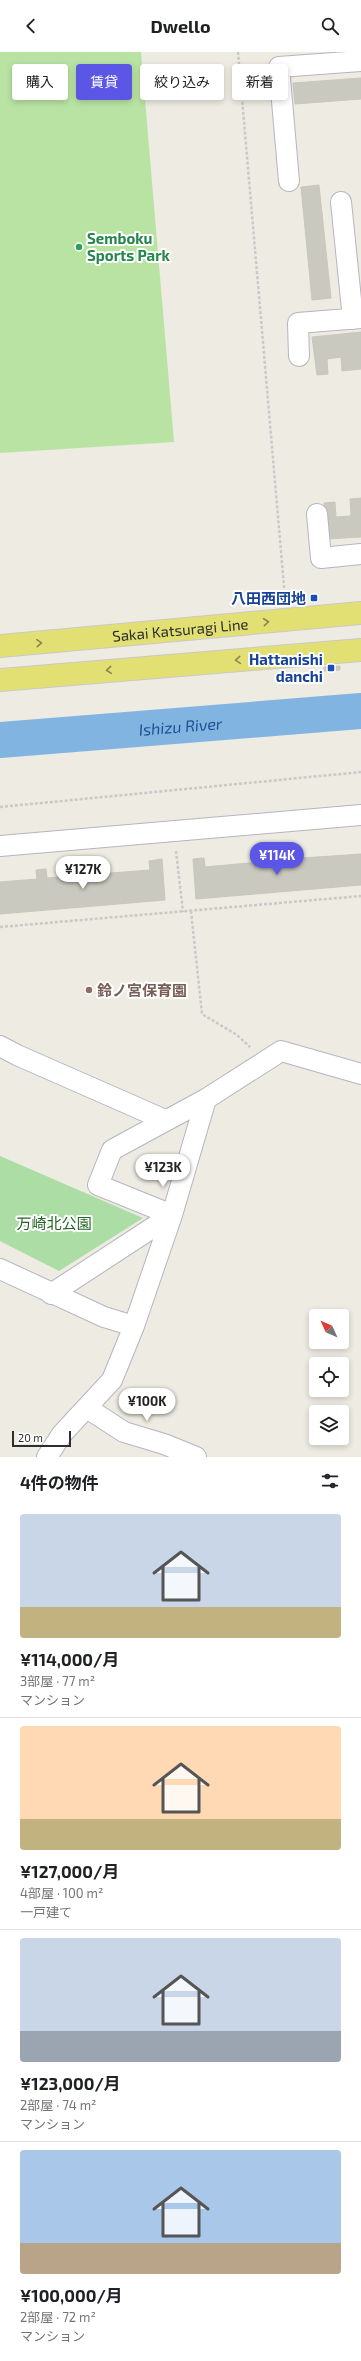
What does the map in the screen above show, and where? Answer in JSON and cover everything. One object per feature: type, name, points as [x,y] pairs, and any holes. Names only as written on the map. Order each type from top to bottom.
[{"type":"main road","name":"Sakai Katsuragi Line","points":[[0,646],[361,613]]},
{"type":"main road","points":[[0,680],[361,650]]},
{"type":"street","points":[[289,181],[279,67],[335,57],[361,61]]},
{"type":"street","points":[[299,356],[298,323],[357,318],[341,202]]},
{"type":"street","points":[[317,514],[320,558],[361,554]]},
{"type":"street","points":[[0,846],[361,815]]},
{"type":"street","points":[[0,1046],[17,1055],[165,1120]]},
{"type":"street","points":[[172,1215],[98,1185],[112,1150],[206,1099],[281,1051],[361,1074]]},
{"type":"street","points":[[47,1457],[62,1434],[112,1380],[134,1326],[172,1215],[206,1099]]},
{"type":"street","points":[[52,1294],[172,1215]]},
{"type":"street","points":[[0,1269],[104,1317],[134,1326]]},
{"type":"street","points":[[87,1408],[124,1432],[164,1444],[196,1457]]},
{"type":"path","points":[[238,52],[284,598]]},
{"type":"path","points":[[0,807],[361,772]]},
{"type":"path","points":[[174,831],[183,912]]},
{"type":"path","points":[[0,927],[361,896]]},
{"type":"path","points":[[191,911],[202,1014],[237,1035],[265,1061]]},
{"type":"green space","name":"Semboku Sports Park","points":[[0,52],[141,52],[142,64],[140,64],[140,100],[145,100],[174,442],[0,453]]},
{"type":"green space","name":"万崎北公園","points":[[0,1156],[143,1218],[59,1271],[0,1241]]},
{"type":"building","points":[[361,78],[361,99],[295,104],[293,83]]},
{"type":"building","points":[[319,185],[331,298],[312,300],[301,187]]},
{"type":"building","points":[[361,332],[361,369],[342,371],[341,357],[327,359],[328,374],[317,375],[312,337]]},
{"type":"building","points":[[361,498],[361,537],[327,539],[324,503],[335,502],[336,517],[351,516],[350,499]]},
{"type":"building","points":[[340,666],[340,670],[324,671],[324,667]]},
{"type":"building","points":[[302,850],[303,858],[361,854],[361,885],[196,899],[193,859],[204,858],[205,867],[293,859],[292,851]]},
{"type":"building","points":[[162,859],[165,900],[0,914],[0,882],[37,879],[36,870],[46,869],[47,878],[150,870],[149,861]]},
{"type":"waterway","name":"Ishizu River","points":[[0,740],[361,711]]},
{"type":"place","name":"Semboku Sports Park","points":[[79,247]]},
{"type":"place","name":"八田西団地","points":[[314,598]]},
{"type":"place","name":"Hattanishi danchi","points":[[331,668]]},
{"type":"place","name":"鈴ノ宮保育園","points":[[89,990]]}]
